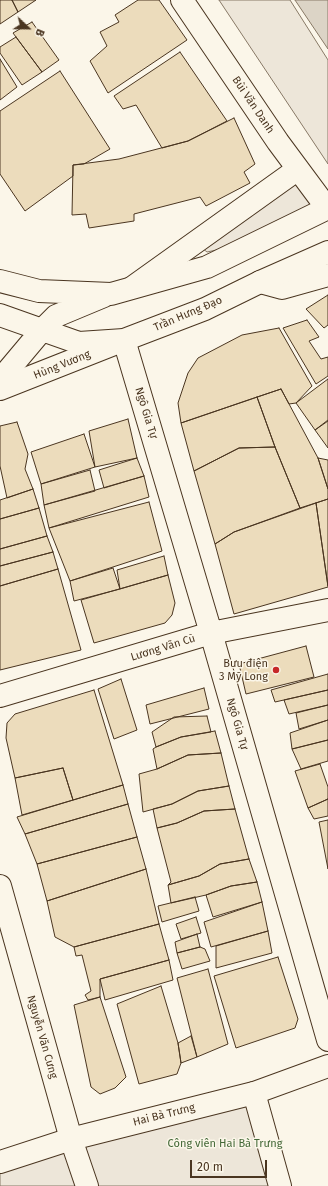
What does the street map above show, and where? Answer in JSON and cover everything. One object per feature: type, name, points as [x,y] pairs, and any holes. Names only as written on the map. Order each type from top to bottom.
[{"type":"main road","name":"Bùi Văn Danh","points":[[182,0],[298,169],[328,208]]},
{"type":"main road","points":[[132,288],[298,169]]},
{"type":"main road","points":[[0,380],[42,330],[56,316],[111,294],[207,267],[328,208]]},
{"type":"main road","name":"Trần Hưng Đạo","points":[[0,315],[79,343],[124,340],[205,308],[328,252]]},
{"type":"main road","points":[[260,282],[282,288],[328,275]]},
{"type":"main road","points":[[0,281],[39,291],[111,294]]},
{"type":"main road","name":"Hùng Vương","points":[[0,389],[124,340]]},
{"type":"main road","name":"Ngô Gia Tự","points":[[124,340],[211,633],[328,1040]]},
{"type":"main road","name":"Lương Vãn Cù","points":[[0,696],[211,633],[328,610]]},
{"type":"main road","name":"Nguyễn Văn Cưng","points":[[0,886],[71,1139],[87,1186]]},
{"type":"main road","name":"Hai Bà Trưng","points":[[0,1162],[71,1139],[254,1093],[328,1066]]},
{"type":"main road","points":[[254,1093],[280,1186]]},
{"type":"green space","points":[[219,0],[290,0],[328,60],[328,164]]},
{"type":"green space","points":[[296,182],[314,205],[235,246],[207,252],[202,248]]},
{"type":"green space","name":"Công viên Hai Bà Trưng","points":[[254,1093],[280,1186],[0,1186],[0,1167]]},
{"type":"shaded area","points":[[295,0],[328,0],[328,49]]},
{"type":"building","points":[[0,0],[12,0],[18,12],[0,24]]},
{"type":"building","points":[[12,0],[36,0],[18,12]]},
{"type":"building","points":[[138,0],[159,0],[187,40],[108,93],[90,61],[107,46],[100,32],[119,22],[115,15]]},
{"type":"building","points":[[32,22],[59,60],[42,72],[13,33]]},
{"type":"building","points":[[16,37],[42,72],[22,85],[0,53],[0,47]]},
{"type":"building","points":[[180,52],[227,121],[188,141],[162,148],[136,105],[123,109],[114,96]]},
{"type":"building","points":[[0,59],[17,87],[0,100]]},
{"type":"building","points":[[60,71],[110,149],[84,164],[73,165],[73,176],[25,211],[0,174],[0,111]]},
{"type":"building","points":[[234,118],[255,164],[244,172],[250,183],[206,206],[200,197],[134,214],[134,221],[89,228],[86,214],[72,215],[73,165],[119,159],[188,141]]},
{"type":"building","points":[[328,295],[328,325],[324,328],[306,309]]},
{"type":"building","points":[[307,320],[319,337],[309,341],[321,359],[328,357],[328,376],[316,384],[283,328]]},
{"type":"building","points":[[279,328],[312,386],[296,403],[289,404],[281,389],[181,423],[178,403],[188,373],[198,358],[242,335]]},
{"type":"building","points":[[328,379],[328,420],[315,430],[296,403]]},
{"type":"building","points":[[281,389],[318,458],[328,489],[328,499],[300,508],[275,447],[257,397]]},
{"type":"building","points":[[257,397],[275,447],[239,448],[194,471],[181,423]]},
{"type":"building","points":[[128,419],[137,458],[95,467],[89,431]]},
{"type":"building","points":[[328,421],[328,448],[315,430]]},
{"type":"building","points":[[17,422],[28,454],[25,469],[33,489],[7,498],[0,466],[0,426]]},
{"type":"building","points":[[84,434],[95,467],[41,484],[31,452]]},
{"type":"building","points":[[275,447],[300,508],[234,532],[215,544],[194,471],[239,448]]},
{"type":"building","points":[[137,458],[144,476],[104,488],[99,470]]},
{"type":"building","points":[[318,458],[328,460],[328,489]]},
{"type":"building","points":[[90,470],[95,491],[44,505],[41,484]]},
{"type":"building","points":[[144,476],[149,497],[49,528],[44,505]]},
{"type":"building","points":[[33,489],[39,508],[0,519],[0,500]]},
{"type":"building","points":[[328,499],[328,586],[316,503]]},
{"type":"building","points":[[149,502],[162,551],[70,581],[49,528]]},
{"type":"building","points":[[316,503],[328,587],[234,614],[215,544],[234,532]]},
{"type":"building","points":[[39,508],[47,536],[0,549],[0,519]]},
{"type":"building","points":[[47,536],[53,552],[0,566],[0,549]]},
{"type":"building","points":[[53,552],[58,569],[0,586],[0,566]]},
{"type":"building","points":[[164,556],[168,575],[120,589],[117,570]]},
{"type":"building","points":[[113,568],[120,589],[74,601],[70,581]]},
{"type":"building","points":[[58,569],[81,650],[0,670],[0,586]]},
{"type":"building","points":[[168,575],[175,603],[172,615],[165,623],[94,643],[81,600]]},
{"type":"building","name":"Bưu điện 3 Mỹ Long","points":[[306,646],[314,677],[246,694],[239,664]]},
{"type":"building","points":[[328,674],[328,690],[275,702],[271,690]]},
{"type":"building","points":[[121,679],[137,730],[114,739],[98,689]]},
{"type":"building","points":[[204,688],[209,709],[150,724],[146,705]]},
{"type":"building","points":[[94,690],[123,785],[73,800],[63,768],[15,778],[6,738],[7,723],[15,714]]},
{"type":"building","points":[[328,690],[328,705],[289,714],[284,700]]},
{"type":"building","points":[[328,705],[328,720],[299,729],[296,713]]},
{"type":"building","points":[[207,716],[211,732],[181,737],[156,747],[152,732],[174,717]]},
{"type":"building","points":[[328,720],[328,740],[292,749],[290,733]]},
{"type":"building","points":[[215,731],[221,753],[188,755],[157,769],[153,749],[156,747],[181,737]]},
{"type":"building","points":[[328,740],[328,761],[301,769],[292,749]]},
{"type":"building","points":[[221,753],[229,786],[198,791],[172,804],[143,812],[139,774],[157,769],[188,755]]},
{"type":"building","points":[[320,764],[328,787],[328,799],[308,808],[295,771]]},
{"type":"building","points":[[63,768],[73,800],[22,815],[15,778]]},
{"type":"building","points":[[123,785],[128,804],[25,834],[17,817]]},
{"type":"building","points":[[229,786],[235,809],[204,811],[177,823],[157,828],[153,809],[172,804],[198,791]]},
{"type":"building","points":[[328,799],[328,816],[314,819],[308,808]]},
{"type":"building","points":[[128,804],[137,837],[37,864],[25,834]]},
{"type":"building","points":[[235,809],[249,859],[220,864],[199,876],[168,885],[171,882],[157,828],[177,823],[204,811]]},
{"type":"building","points":[[328,820],[328,869],[319,822]]},
{"type":"building","points":[[137,837],[146,869],[47,901],[37,864]]},
{"type":"building","points":[[249,859],[257,882],[231,886],[206,895],[171,903],[168,885],[199,876],[220,864]]},
{"type":"building","points":[[146,869],[159,924],[74,947],[55,937],[47,901]]},
{"type":"building","points":[[257,882],[262,902],[213,917],[206,895],[231,886]]},
{"type":"building","points":[[195,897],[199,911],[162,922],[158,906]]},
{"type":"building","points":[[262,902],[268,931],[211,947],[204,922]]},
{"type":"building","points":[[196,917],[201,933],[181,939],[176,924]]},
{"type":"building","points":[[159,924],[169,960],[100,979],[100,997],[88,1000],[85,995],[91,991],[82,955],[76,956],[74,947]]},
{"type":"building","points":[[268,931],[272,953],[216,968],[216,946]]},
{"type":"building","points":[[197,934],[200,947],[177,953],[175,942]]},
{"type":"building","points":[[200,947],[205,949],[210,961],[182,969],[177,953]]},
{"type":"building","points":[[278,957],[298,1019],[295,1028],[236,1048],[214,976]]},
{"type":"building","points":[[169,960],[173,980],[105,1000],[100,979]]},
{"type":"building","points":[[208,969],[228,1044],[197,1057],[177,978]]},
{"type":"building","points":[[161,986],[178,1043],[181,1063],[177,1074],[139,1084],[117,1004]]},
{"type":"building","points":[[100,997],[126,1077],[115,1088],[100,1094],[91,1087],[74,1005]]},
{"type":"building","points":[[191,1036],[197,1057],[181,1063],[178,1043]]},
{"type":"place","name":"Bưu điện 3 Mỹ Long","points":[[276,670]]}]
